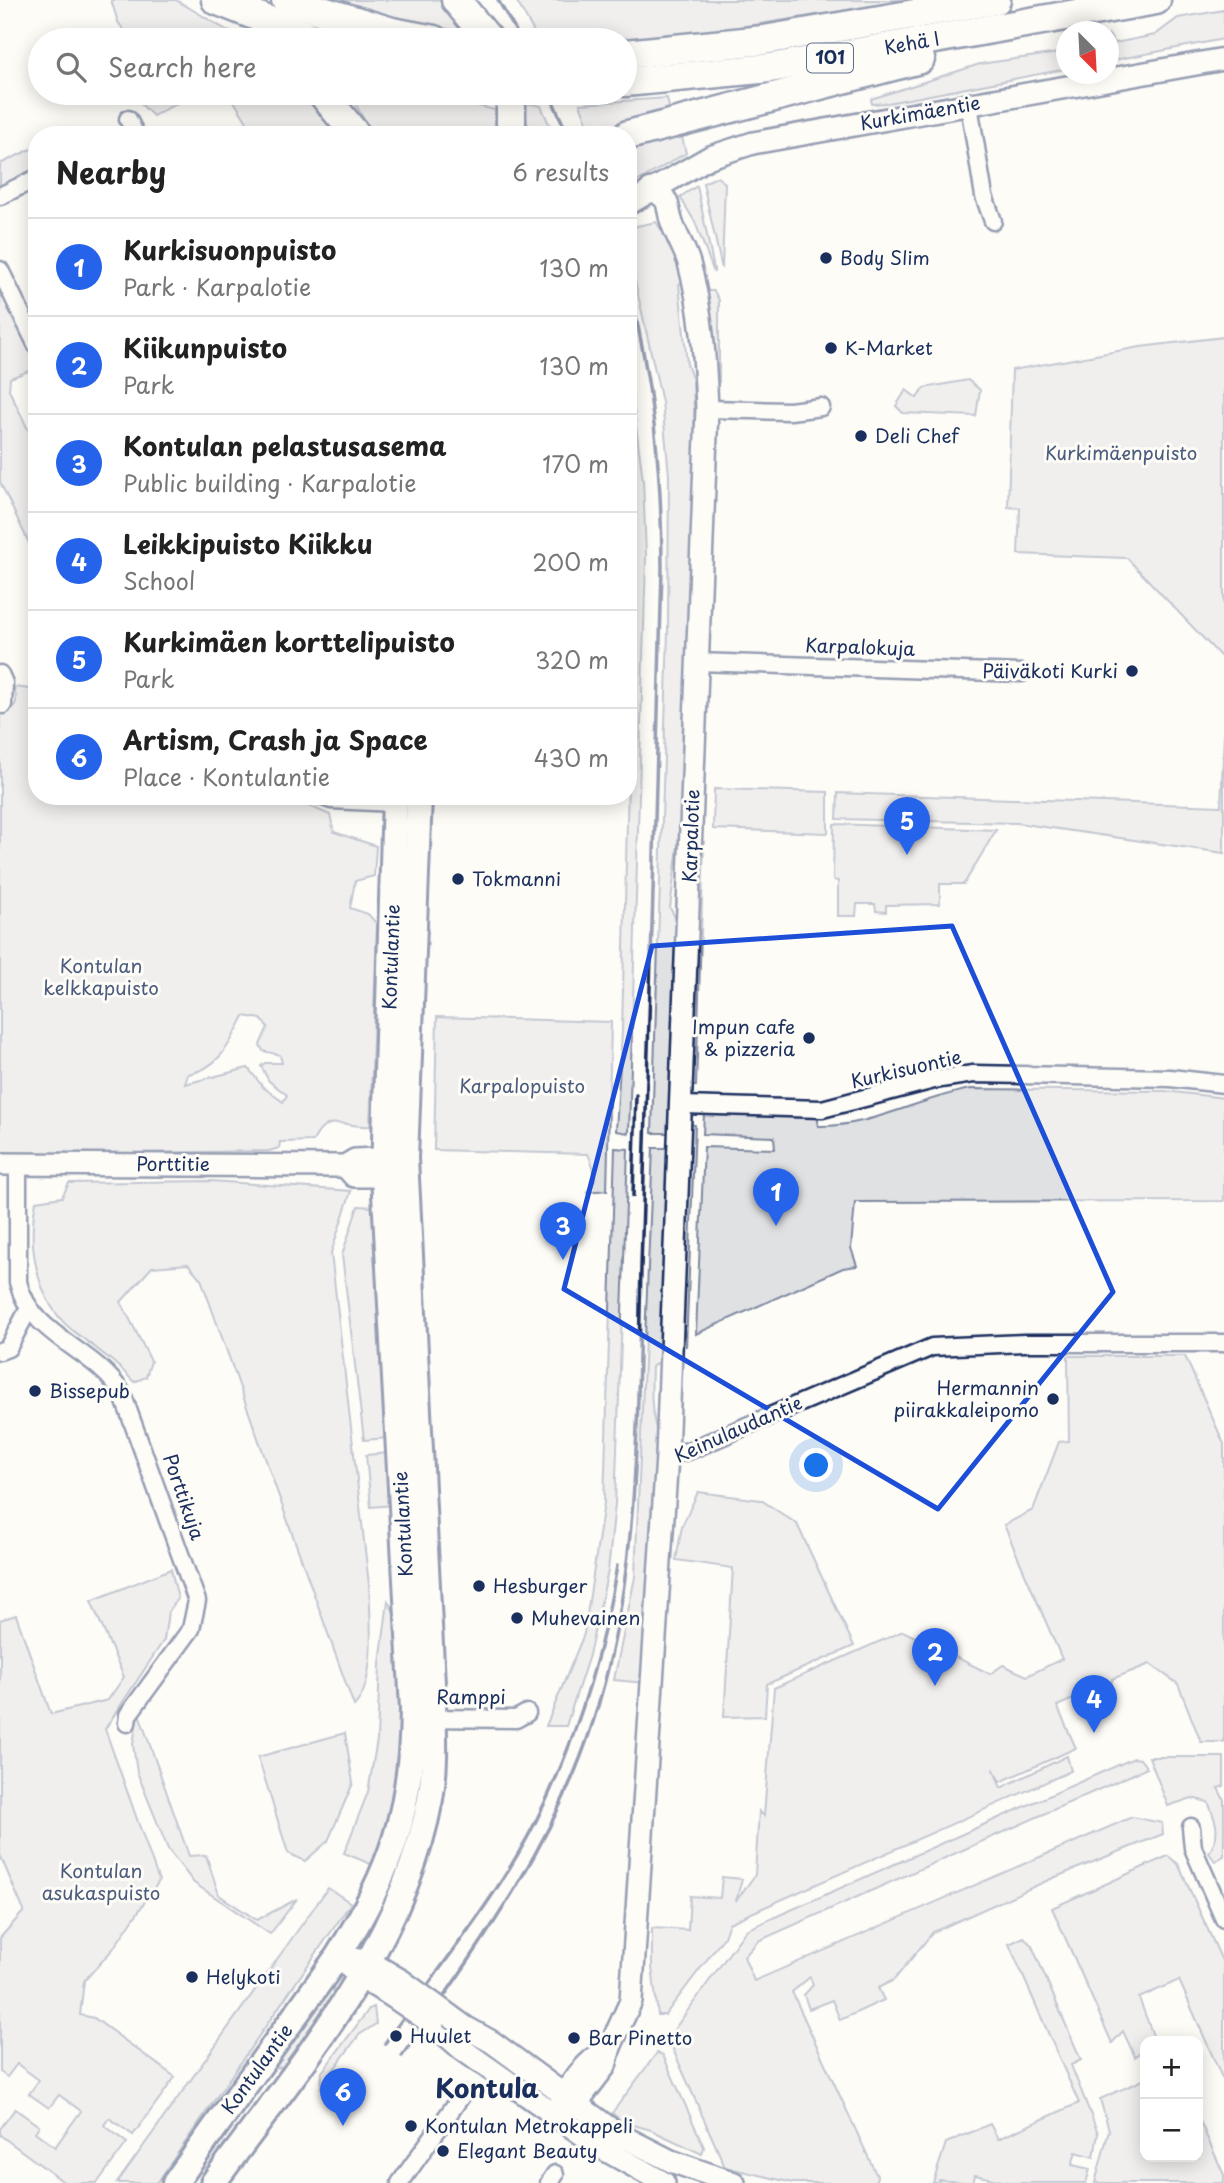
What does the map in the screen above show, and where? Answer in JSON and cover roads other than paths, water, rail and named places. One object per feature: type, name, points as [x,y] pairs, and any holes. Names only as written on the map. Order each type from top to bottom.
[{"type":"highway","points":[[194,0],[240,28]]},
{"type":"highway","points":[[216,0],[287,28]]},
{"type":"highway","points":[[286,0],[379,28]]},
{"type":"highway","points":[[456,0],[479,28]]},
{"type":"highway","name":"Kehä I","points":[[637,53],[764,40],[996,0]]},
{"type":"highway","name":"Kehä I","points":[[637,81],[770,68],[1157,0]]},
{"type":"highway","points":[[637,133],[984,41],[1034,22]]},
{"type":"highway","points":[[511,105],[511,126]]},
{"type":"main road","name":"Kontulantie","points":[[213,2183],[325,2031],[365,1969],[399,1902],[425,1820],[435,1764],[423,1718],[395,1167],[403,805]]},
{"type":"main road","name":"Kontulantie","points":[[175,2183],[338,1956],[377,1889],[400,1831],[423,1718]]},
{"type":"street","name":"Kurkimäentie","points":[[638,198],[710,157],[753,143],[1224,59]]},
{"type":"street","points":[[969,105],[985,196],[993,221]]},
{"type":"street","points":[[128,119],[131,126]]},
{"type":"street","points":[[0,196],[28,182]]},
{"type":"street","name":"Karpalotie","points":[[638,198],[667,201],[671,221],[689,261],[695,291],[707,409],[667,1456]]},
{"type":"street","points":[[0,270],[28,328]]},
{"type":"street","points":[[707,409],[790,411],[821,407]]},
{"type":"street","name":"Karpalokuja","points":[[697,662],[1022,673]]},
{"type":"street","points":[[0,674],[4,683],[3,705]]},
{"type":"street","name":"Kurkisuontie","points":[[682,1105],[822,1109],[934,1080],[972,1074],[1170,1078],[1224,1084]]},
{"type":"street","points":[[0,1351],[8,1348],[28,1310],[18,1282],[5,1165]]},
{"type":"street","name":"Porttitie","points":[[5,1165],[345,1166],[354,1176],[395,1167]]},
{"type":"street","name":"Porttikuja","points":[[28,1310],[48,1329],[104,1370],[122,1393],[196,1597],[196,1616],[191,1629],[128,1715],[127,1723]]},
{"type":"street","name":"Keinulaudantie","points":[[556,2117],[570,2100],[593,2057],[610,2047],[626,2017],[633,1986],[667,1456],[688,1451],[932,1347],[1033,1343],[1224,1343]]},
{"type":"street","name":"Ramppi","points":[[423,1718],[516,1718],[527,1713]]},
{"type":"street","points":[[1192,1827],[1193,1848],[1224,1919]]},
{"type":"street","points":[[338,1956],[387,1983],[459,2035],[556,2117],[618,2159],[664,2183]]},
{"type":"street","points":[[459,2035],[492,2042],[600,2124],[649,2151],[734,2183]]},
{"type":"street","points":[[400,2183],[462,2095]]},
{"type":"railway","points":[[498,0],[514,28]]},
{"type":"railway","points":[[554,105],[564,126]]},
{"type":"railway","points":[[402,2056],[509,1899],[555,1816],[591,1728],[608,1669],[629,1547],[637,1422],[662,569],[658,460],[637,323]]},
{"type":"railway","points":[[633,1196],[636,1095]]},
{"type":"railway","points":[[385,2043],[483,1908],[535,1823],[563,1761],[586,1698],[604,1633],[617,1566]]},
{"type":"place","name":"Body Slim","points":[[826,258]]},
{"type":"place","name":"K-Market","points":[[831,348]]},
{"type":"place","name":"Deli Chef","points":[[861,436]]},
{"type":"place","name":"Päiväkoti Kurki","points":[[1132,671]]},
{"type":"place","name":"Kurkimäen korttelipuisto","points":[[907,855]]},
{"type":"place","name":"Tokmanni","points":[[458,879]]},
{"type":"place","name":"Impun cafe & pizzeria","points":[[809,1038]]},
{"type":"place","name":"Kurkisuonpuisto","points":[[776,1226]]},
{"type":"place","name":"Kontulan pelastusasema","points":[[563,1260]]},
{"type":"place","name":"Bissepub","points":[[35,1391]]},
{"type":"place","name":"Hermannin piirakkaleipomo","points":[[1053,1399]]},
{"type":"place","name":"Hesburger","points":[[479,1586]]},
{"type":"place","name":"Muhevainen","points":[[517,1618]]},
{"type":"place","name":"Kiikunpuisto","points":[[935,1686]]},
{"type":"place","name":"Leikkipuisto Kiikku","points":[[1094,1733]]},
{"type":"place","name":"Helykoti","points":[[192,1977]]},
{"type":"place","name":"Huulet","points":[[396,2036]]},
{"type":"place","name":"Bar Pinetto","points":[[574,2038]]},
{"type":"place","name":"Artism, Crash ja Space","points":[[343,2126]]},
{"type":"place","name":"Kontulan Metrokappeli","points":[[411,2126]]},
{"type":"place","name":"Elegant Beauty","points":[[443,2151]]},
{"type":"district","name":"Kontula","points":[[487,2089]]},
{"type":"park label","name":"Kurkimäenpuisto","points":[[1121,453]]},
{"type":"park label","name":"Kontulan kelkkapuisto","points":[[101,977]]},
{"type":"park label","name":"Karpalopuisto","points":[[522,1086]]},
{"type":"park label","name":"Kontulan asukaspuisto","points":[[101,1882]]}]
